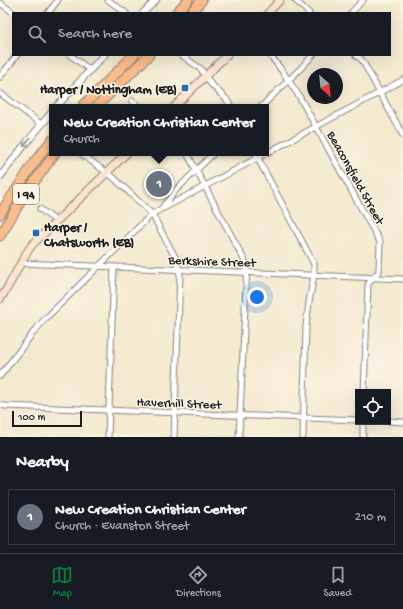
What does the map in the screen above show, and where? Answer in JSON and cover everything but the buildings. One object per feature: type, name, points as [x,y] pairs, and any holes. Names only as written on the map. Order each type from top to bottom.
[{"type":"highway","points":[[177,12],[188,0]]},
{"type":"highway","points":[[191,12],[202,0]]},
{"type":"highway","points":[[85,104],[133,56]]},
{"type":"highway","points":[[99,104],[148,56]]},
{"type":"highway","name":"I 94","points":[[0,214],[36,160],[49,144]]},
{"type":"highway","name":"I 94","points":[[0,236],[22,199],[53,156]]},
{"type":"highway","points":[[0,202],[17,180],[36,160]]},
{"type":"main road","points":[[269,12],[280,0]]},
{"type":"main road","points":[[177,104],[226,56]]},
{"type":"main road","points":[[0,299],[32,245],[123,156]]},
{"type":"street","points":[[49,12],[58,0]]},
{"type":"street","points":[[108,0],[125,12]]},
{"type":"street","points":[[144,12],[156,0]]},
{"type":"street","points":[[295,0],[308,12]]},
{"type":"street","points":[[352,12],[363,0]]},
{"type":"street","points":[[0,2],[13,12]]},
{"type":"street","points":[[0,77],[16,56]]},
{"type":"street","points":[[71,56],[90,70]]},
{"type":"street","points":[[59,104],[103,56]]},
{"type":"street","points":[[182,56],[201,69],[210,83],[229,104]]},
{"type":"street","name":"Beaconsfield Street","points":[[271,56],[299,96],[380,242],[379,271],[368,284],[364,389]]},
{"type":"street","points":[[264,104],[312,56]]},
{"type":"street","points":[[357,56],[362,60],[403,134]]},
{"type":"street","points":[[269,150],[316,127],[403,80]]},
{"type":"street","points":[[0,93],[41,124]]},
{"type":"street","points":[[0,177],[22,147],[49,115]]},
{"type":"street","points":[[84,156],[113,177],[152,214],[176,259],[180,275],[174,437]]},
{"type":"street","points":[[189,156],[247,265],[239,437]]},
{"type":"street","points":[[161,209],[176,190],[211,156]]},
{"type":"street","points":[[0,376],[45,319],[152,214],[205,186],[256,156],[314,264],[314,275],[306,326],[303,437]]},
{"type":"street","points":[[40,209],[56,222]]},
{"type":"street","name":"Berkshire Street","points":[[20,263],[403,279]]},
{"type":"street","points":[[108,437],[114,267]]},
{"type":"street","name":"Haverhill Street","points":[[0,405],[355,420]]},
{"type":"street","points":[[391,421],[403,422]]},
{"type":"street","points":[[363,425],[363,437]]},
{"type":"place","name":"Harper / Nottingham (EB)","points":[[185,88]]},
{"type":"place","name":"New Creation Christian Center","points":[[159,184]]},
{"type":"place","name":"Harper / Chatsworth (EB)","points":[[36,233]]}]
